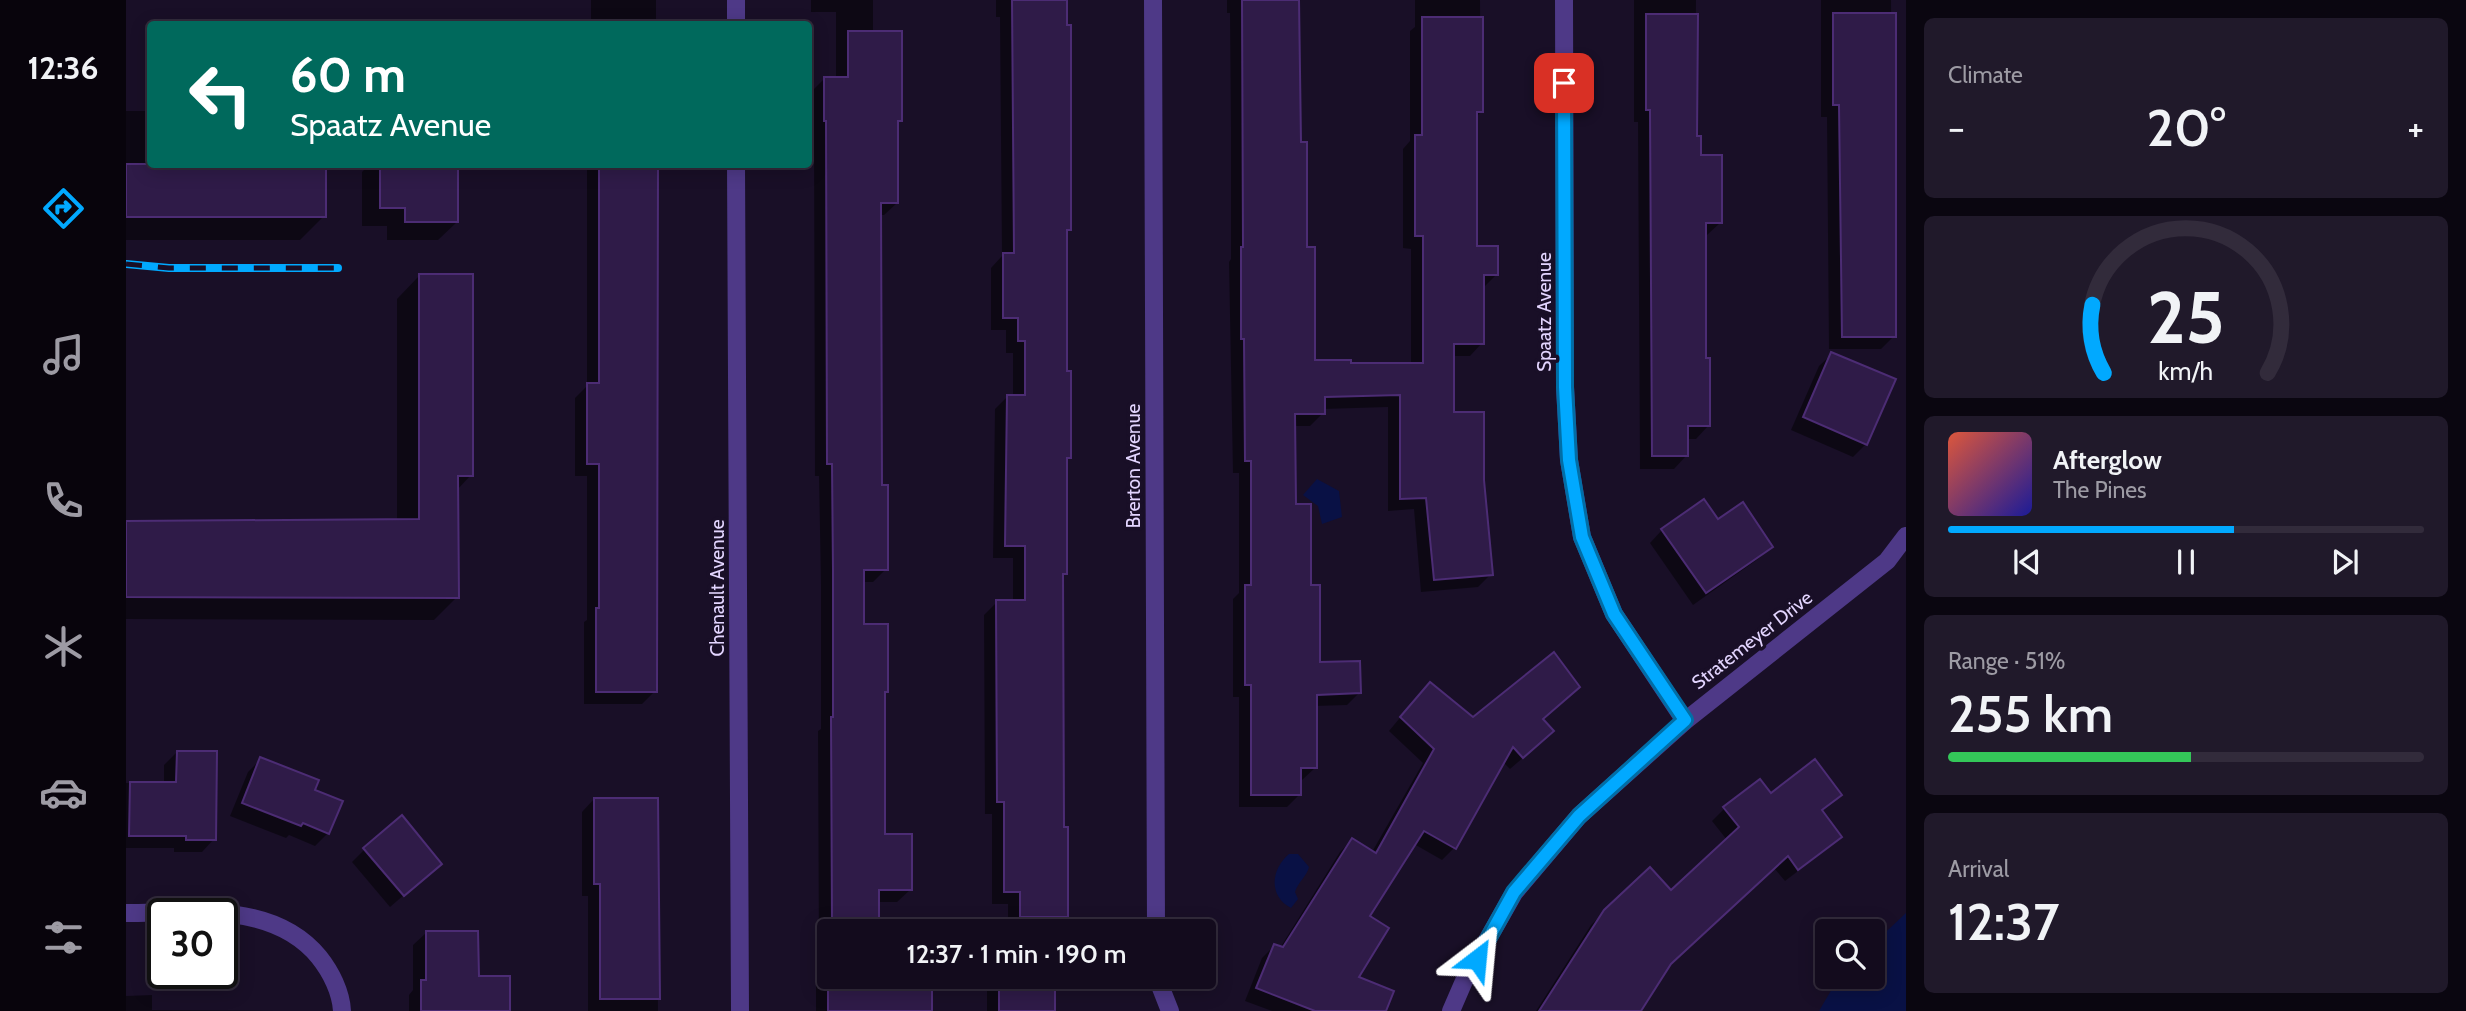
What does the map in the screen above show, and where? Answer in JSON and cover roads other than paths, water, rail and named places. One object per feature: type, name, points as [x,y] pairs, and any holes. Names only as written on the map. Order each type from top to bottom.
[{"type":"street","points":[[736,0],[736,21]]},
{"type":"street","name":"Brerton Avenue","points":[[1153,0],[1156,919]]},
{"type":"street","name":"Spaatz Avenue","points":[[1564,0],[1565,387],[1569,460],[1582,537],[1614,614],[1685,720]]},
{"type":"street","name":"Chenault Avenue","points":[[736,168],[740,1011]]},
{"type":"street","name":"Stratemeyer Drive","points":[[1451,1011],[1464,981],[1514,892],[1579,816],[1685,720],[1887,561],[1906,536]]},
{"type":"street","points":[[126,914],[230,913],[279,925],[308,944],[328,969],[342,1002],[342,1011]]},
{"type":"street","points":[[1162,989],[1170,1011]]},
{"type":"railway","points":[[126,264],[169,268],[338,268]]}]
